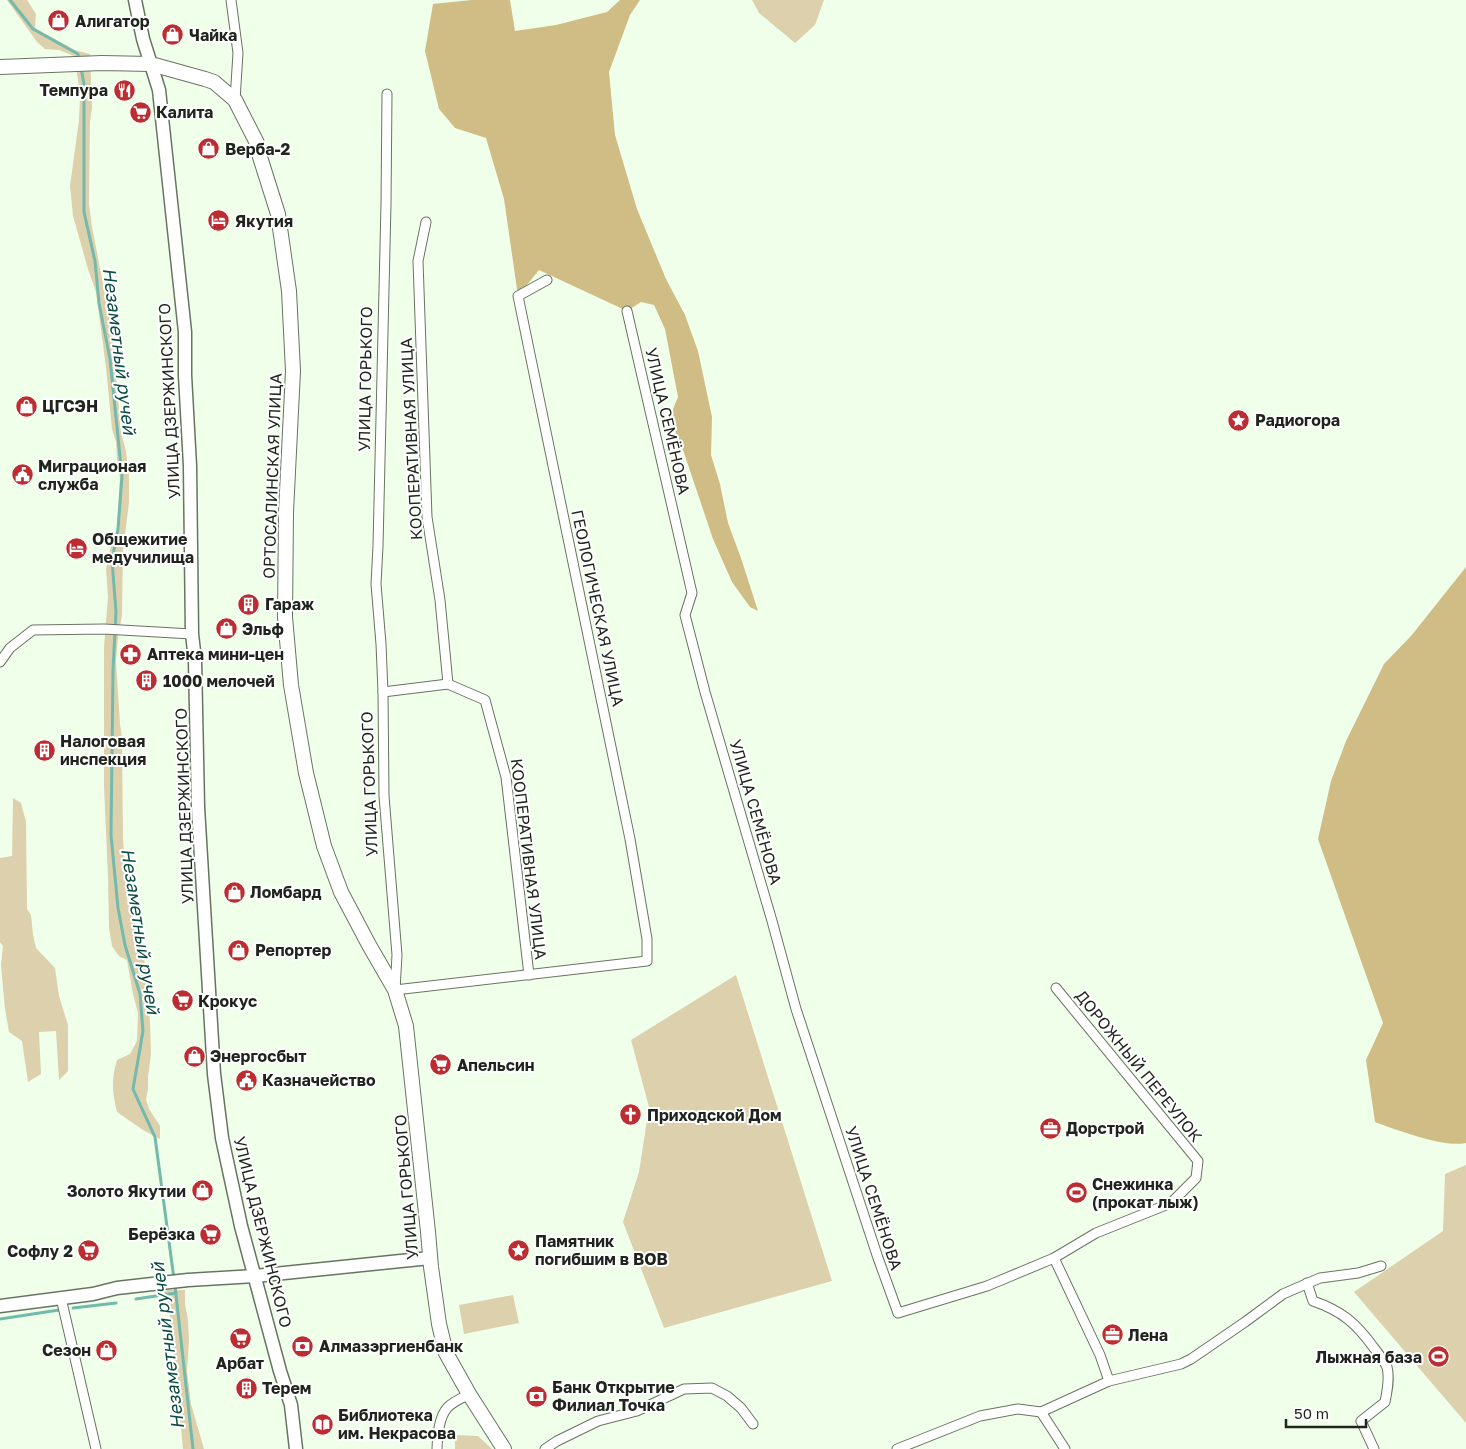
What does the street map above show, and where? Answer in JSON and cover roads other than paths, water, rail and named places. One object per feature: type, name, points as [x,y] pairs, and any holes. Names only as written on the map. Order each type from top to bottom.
[{"type":"main road","name":"ОРТОСАЛИНСКАЯ УЛИЦА","points":[[0,67],[102,63],[151,64],[214,82],[235,100],[257,143],[278,214],[289,291],[293,372],[286,518],[285,617],[291,685],[306,773],[324,846],[342,892],[395,990]]},
{"type":"main road","name":"УЛИЦА ГОРЬКОГО","points":[[395,990],[406,1026],[425,1195],[430,1258],[439,1324],[446,1353],[469,1394],[504,1449]]},
{"type":"street","name":"УЛИЦА ДЗЕРЖИНСКОГО","points":[[135,0],[143,39],[159,90],[185,332],[198,807],[214,1074],[222,1138],[241,1226],[291,1405],[296,1449]]},
{"type":"street","points":[[231,0],[238,53],[235,100]]},
{"type":"street","name":"УЛИЦА ГОРЬКОГО","points":[[387,94],[376,584],[382,644],[384,692],[384,796],[397,955],[395,990]]},
{"type":"street","name":"КООПЕРАТИВНАЯ УЛИЦА","points":[[426,222],[418,261],[427,517],[440,600],[448,684]]},
{"type":"street","name":"ГЕОЛОГИЧЕСКАЯ УЛИЦА","points":[[529,975],[647,961],[647,939],[630,839],[518,296],[547,280]]},
{"type":"street","name":"УЛИЦА СЕМЁНОВА","points":[[627,311],[692,593],[685,615],[702,682],[770,911],[796,1009],[898,1313]]},
{"type":"street","points":[[0,662],[10,648],[33,630],[104,629],[192,634]]},
{"type":"street","name":"КООПЕРАТИВНАЯ УЛИЦА","points":[[384,692],[448,684],[486,700],[506,776],[529,975]]},
{"type":"street","points":[[395,990],[529,975]]},
{"type":"street","name":"ДОРОЖНЫЙ ПЕРЕУЛОК","points":[[898,1313],[987,1286],[1054,1258],[1096,1233],[1170,1203],[1196,1178],[1198,1161],[1056,988]]},
{"type":"street","points":[[0,1306],[170,1282],[255,1276],[430,1258]]},
{"type":"street","points":[[1054,1258],[1100,1355],[1109,1381]]},
{"type":"street","points":[[897,1449],[980,1416],[1018,1409],[1041,1412],[1109,1381],[1181,1364],[1191,1360],[1283,1294],[1320,1278],[1358,1273],[1381,1266]]},
{"type":"street","points":[[1307,1283],[1313,1301],[1347,1317],[1364,1334],[1387,1368],[1385,1402],[1361,1421],[1374,1449]]},
{"type":"street","points":[[61,1298],[96,1449]]},
{"type":"street","points":[[545,1449],[598,1421],[638,1411],[684,1390],[712,1388],[728,1396],[742,1408],[753,1424]]},
{"type":"street","points":[[438,1449],[438,1434],[448,1406],[469,1394]]},
{"type":"street","points":[[1041,1412],[1065,1449]]},
{"type":"waterway","name":"Незаметный ручей","points":[[10,0],[33,29],[78,54],[79,60]]},
{"type":"waterway","name":"Незаметный ручей","points":[[81,68],[84,84],[84,212],[95,261],[99,303],[110,359],[122,476],[118,529],[112,560],[116,612],[113,670],[111,835],[118,908],[125,945],[140,994],[143,1031],[133,1089],[155,1137],[174,1279]]},
{"type":"waterway","name":"Незаметный ручей","points":[[175,1286],[193,1449]]},
{"type":"waterway","points":[[136,1299],[176,1293]]},
{"type":"waterway","points":[[73,1308],[116,1303]]},
{"type":"waterway","points":[[0,1319],[59,1310]]},
{"type":"place","name":"Алигатор","points":[[59,21]]},
{"type":"place","name":"Чайка","points":[[173,35]]},
{"type":"place","name":"Темпура","points":[[124,90]]},
{"type":"place","name":"Калита","points":[[140,112]]},
{"type":"place","name":"Верба-2","points":[[209,149]]},
{"type":"place","name":"Якутия","points":[[219,221]]},
{"type":"place","name":"ЦГСЭН","points":[[26,406]]},
{"type":"place","name":"Радиогора","points":[[1239,420]]},
{"type":"place","name":"Миграционая служба","points":[[22,475]]},
{"type":"place","name":"Общежитие медучилища","points":[[76,548]]},
{"type":"place","name":"Гараж","points":[[249,604]]},
{"type":"place","name":"Эльф","points":[[226,629]]},
{"type":"place","name":"Аптека мини-цен","points":[[131,654]]},
{"type":"place","name":"1000 мелочей","points":[[147,681]]},
{"type":"place","name":"Налоговая инспекция","points":[[44,750]]},
{"type":"place","name":"Ломбард","points":[[234,892]]},
{"type":"place","name":"Репортер","points":[[239,950]]},
{"type":"place","name":"Крокус","points":[[182,1001]]},
{"type":"place","name":"Энергосбыт","points":[[194,1056]]},
{"type":"place","name":"Апельсин","points":[[441,1065]]},
{"type":"place","name":"Казначейство","points":[[246,1080]]},
{"type":"place","name":"Приходской Дом","points":[[631,1115]]},
{"type":"place","name":"Дорстрой","points":[[1050,1128]]},
{"type":"place","name":"Золото Якутии","points":[[202,1191]]},
{"type":"place","name":"Снежинка (прокат лыж)","points":[[1076,1193]]},
{"type":"place","name":"Берёзка","points":[[211,1234]]},
{"type":"place","name":"Памятник погибшим в ВОВ","points":[[519,1250]]},
{"type":"place","name":"Софлу 2","points":[[89,1251]]},
{"type":"place","name":"Лена","points":[[1112,1335]]},
{"type":"place","name":"Арбат","points":[[240,1339]]},
{"type":"place","name":"Алмазэргиенбанк","points":[[303,1346]]},
{"type":"place","name":"Сезон","points":[[107,1350]]},
{"type":"place","name":"Лыжная база","points":[[1438,1357]]},
{"type":"place","name":"Терем","points":[[246,1388]]},
{"type":"place","name":"Банк Открытие Филиал Точка","points":[[536,1396]]},
{"type":"place","name":"Библиотека им. Некрасова","points":[[322,1424]]}]
